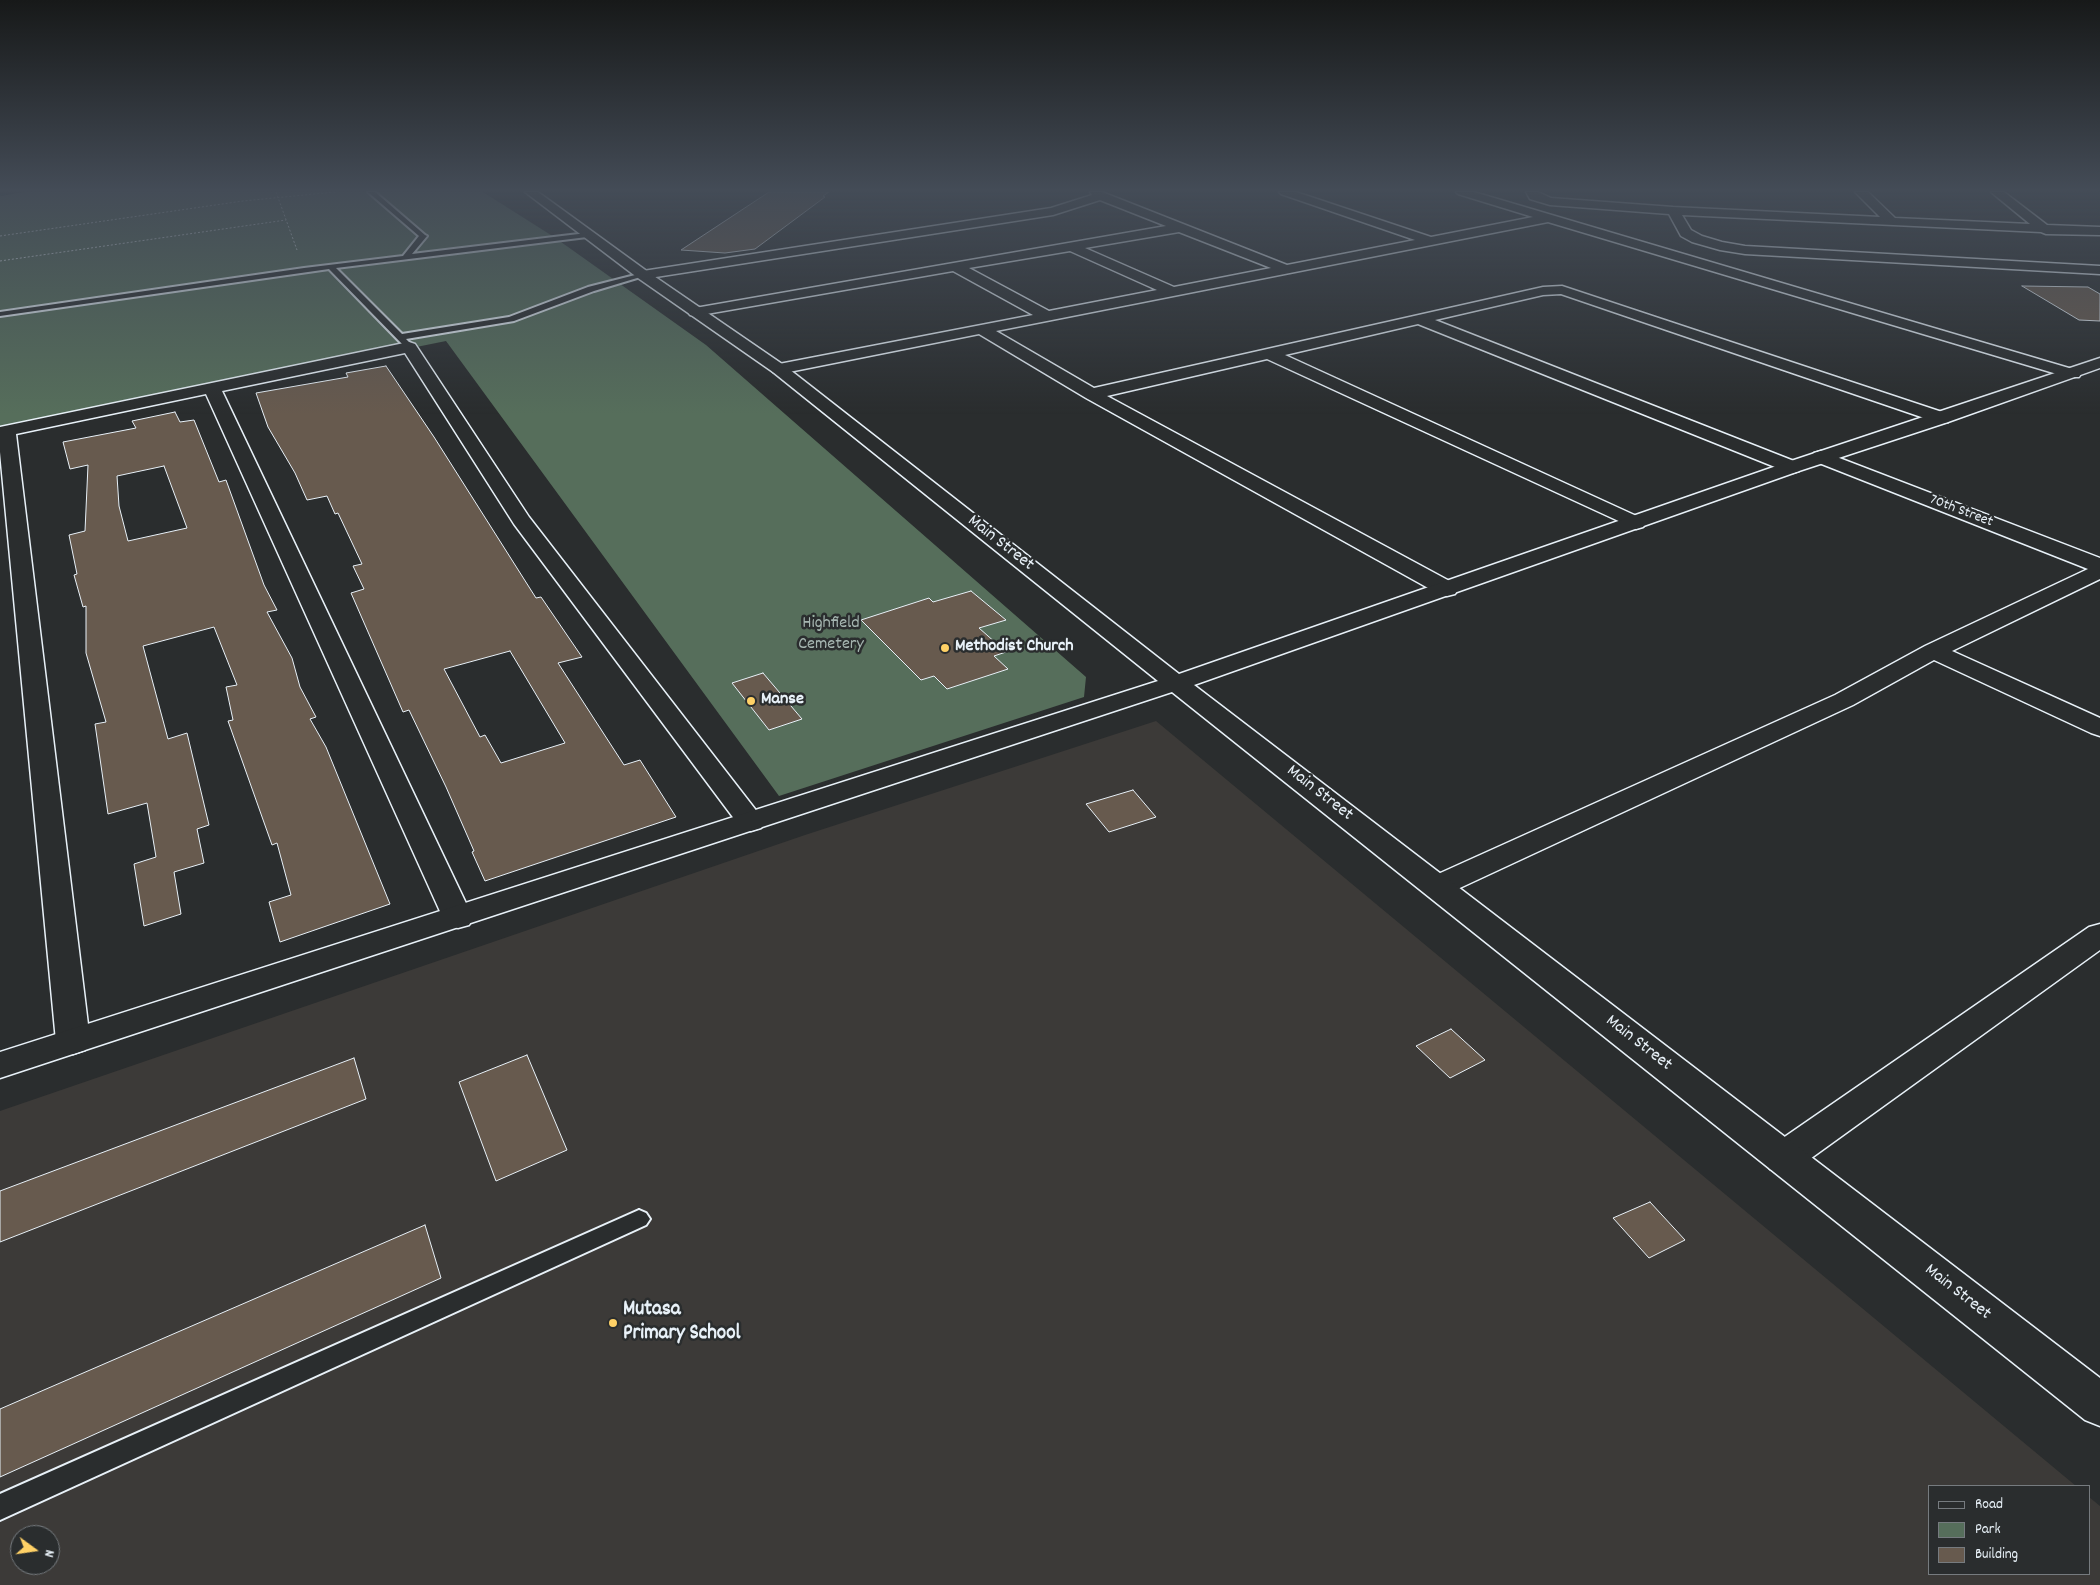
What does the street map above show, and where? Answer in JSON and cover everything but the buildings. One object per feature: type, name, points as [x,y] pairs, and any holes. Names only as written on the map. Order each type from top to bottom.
[{"type":"street","name":"Main Street","points":[[631,266],[779,369],[1176,683],[2100,1405]]},
{"type":"street","points":[[643,275],[701,266]]},
{"type":"street","points":[[695,312],[962,266]]},
{"type":"street","points":[[1115,266],[1173,292]]},
{"type":"street","points":[[1277,266],[1285,269]]},
{"type":"street","points":[[779,369],[1300,266]]},
{"type":"street","points":[[1709,266],[2074,374]]},
{"type":"street","points":[[2028,266],[2100,270]]},
{"type":"street","points":[[956,267],[1048,317]]},
{"type":"street","points":[[1092,394],[1543,291],[1562,290],[1942,418]]},
{"type":"street","points":[[1421,320],[1792,467]]},
{"type":"street","points":[[983,330],[1092,394],[1447,589]]},
{"type":"street","points":[[73,1040],[4,432],[212,388],[405,342],[521,520],[751,822]]},
{"type":"street","points":[[1270,354],[1636,523]]},
{"type":"street","points":[[0,1065],[458,918],[1176,683],[1792,467],[2074,374],[2099,364]]},
{"type":"street","points":[[212,388],[458,918]]},
{"type":"street","name":"70th Street","points":[[1821,457],[2097,564]]},
{"type":"street","points":[[1438,886],[1844,700],[2097,564]]},
{"type":"street","points":[[1933,651],[2100,728]]},
{"type":"street","points":[[1783,1158],[2100,935]]},
{"type":"lane","points":[[0,314],[339,266]]},
{"type":"lane","points":[[331,267],[405,342],[511,319],[591,289],[643,275]]},
{"type":"lane","points":[[0,1507],[639,1219]]},
{"type":"path","points":[[303,266],[304,270]]},
{"type":"shaded area","name":"Mutasa Primary School","points":[[1156,721],[2075,1485],[1928,1485],[1928,1575],[2090,1575],[2090,1498],[2100,1506],[2100,1585],[0,1585],[0,1111],[805,835]]},
{"type":"green space","name":"Highfield Cemetery","points":[[0,266],[595,266],[706,345],[1086,677],[1084,697],[779,796],[446,341],[0,431]]},
{"type":"place","name":"Methodist Church","points":[[945,648]]},
{"type":"place","name":"Manse","points":[[751,701]]},
{"type":"place","name":"Mutasa Primary School","points":[[613,1323]]}]
